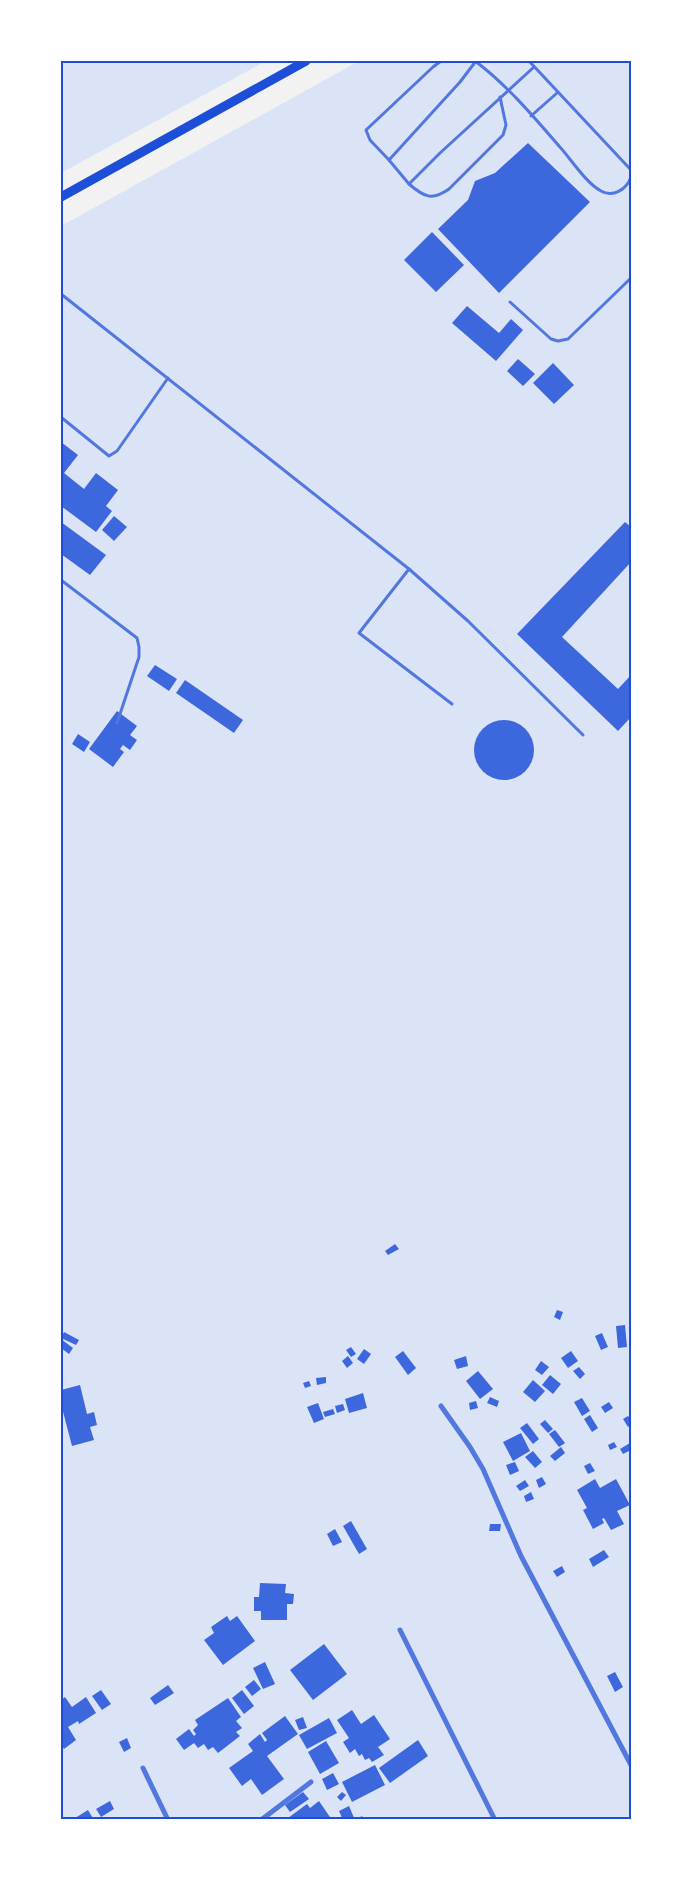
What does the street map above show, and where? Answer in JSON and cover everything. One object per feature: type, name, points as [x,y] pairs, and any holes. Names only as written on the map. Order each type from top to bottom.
[{"type":"main road","points":[[61,197],[306,61]]},
{"type":"street","points":[[441,1406],[483,1469],[521,1556],[631,1765]]},
{"type":"street","points":[[400,1630],[496,1820]]},
{"type":"street","points":[[143,1768],[168,1820]]},
{"type":"street","points":[[261,1820],[311,1782]]},
{"type":"lane","points":[[441,61],[366,130],[370,140],[409,184],[420,193],[428,197],[441,194],[449,189],[503,135],[506,125],[500,97]]},
{"type":"lane","points":[[389,160],[460,82],[476,61],[508,90],[587,178],[602,192],[608,194],[623,190],[630,182],[631,177]]},
{"type":"lane","points":[[529,61],[631,170]]},
{"type":"lane","points":[[409,184],[534,67]]},
{"type":"lane","points":[[531,116],[557,93]]},
{"type":"lane","points":[[510,302],[551,339],[563,341],[631,278]]},
{"type":"lane","points":[[61,294],[409,569],[468,621],[583,735]]},
{"type":"lane","points":[[62,418],[109,456],[117,451],[168,378]]},
{"type":"lane","points":[[409,569],[359,633],[452,704]]},
{"type":"lane","points":[[61,580],[137,638],[139,657],[117,723]]},
{"type":"shaded area","points":[[61,61],[266,61],[61,173]]},
{"type":"shaded area","points":[[359,61],[631,61],[631,1820],[61,1820],[61,226]]},
{"type":"building","points":[[528,143],[590,202],[499,293],[438,229],[468,200],[475,181],[495,173]]},
{"type":"building","points":[[432,232],[464,265],[436,292],[404,260]]},
{"type":"building","points":[[467,306],[499,333],[511,319],[523,330],[496,361],[452,323]]},
{"type":"building","points":[[518,359],[535,374],[523,386],[507,371]]},
{"type":"building","points":[[553,363],[574,385],[554,404],[533,383]]},
{"type":"building","points":[[61,442],[78,455],[64,473],[84,489],[96,473],[118,490],[106,506],[112,511],[96,532],[61,506]]},
{"type":"building","points":[[114,516],[127,527],[114,541],[102,530]]},
{"type":"building","points":[[61,522],[106,555],[90,575],[61,554]]},
{"type":"building","points":[[625,522],[631,527],[631,562],[562,637],[618,689],[631,675],[631,717],[618,731],[517,634]]},
{"type":"building","points":[[155,665],[177,679],[169,691],[147,676]]},
{"type":"building","points":[[185,680],[243,720],[234,733],[176,693]]},
{"type":"building","points":[[117,711],[137,726],[130,735],[137,740],[130,750],[123,745],[120,749],[124,752],[113,767],[89,749]]},
{"type":"building","points":[[504,720],[521,725],[529,733],[534,750],[529,767],[521,775],[504,780],[487,775],[479,767],[474,750],[479,733],[487,725]]},
{"type":"building","points":[[78,734],[90,742],[84,752],[72,744]]},
{"type":"building","points":[[395,1244],[399,1249],[388,1255],[385,1251]]},
{"type":"building","points":[[557,1310],[563,1312],[560,1320],[554,1317]]},
{"type":"building","points":[[625,1325],[627,1347],[618,1348],[616,1326]]},
{"type":"building","points":[[64,1332],[79,1340],[76,1345],[61,1338]]},
{"type":"building","points":[[602,1333],[608,1347],[601,1350],[595,1336]]},
{"type":"building","points":[[61,1339],[73,1348],[69,1354],[61,1348]]},
{"type":"building","points":[[351,1347],[356,1354],[351,1357],[346,1350]]},
{"type":"building","points":[[364,1349],[371,1354],[364,1364],[357,1359]]},
{"type":"building","points":[[403,1351],[416,1368],[408,1375],[395,1357]]},
{"type":"building","points":[[571,1351],[578,1361],[568,1368],[561,1358]]},
{"type":"building","points":[[348,1356],[353,1363],[347,1368],[342,1361]]},
{"type":"building","points":[[466,1356],[468,1366],[457,1369],[454,1360]]},
{"type":"building","points":[[541,1361],[549,1367],[542,1375],[535,1370]]},
{"type":"building","points":[[579,1367],[585,1374],[580,1379],[573,1371]]},
{"type":"building","points":[[478,1371],[493,1389],[480,1399],[466,1381]]},
{"type":"building","points":[[550,1375],[561,1384],[553,1394],[542,1385]]},
{"type":"building","points":[[326,1377],[326,1383],[317,1385],[316,1378]]},
{"type":"building","points":[[533,1380],[545,1391],[535,1402],[523,1392]]},
{"type":"building","points":[[309,1381],[311,1386],[305,1388],[303,1383]]},
{"type":"building","points":[[80,1385],[87,1414],[94,1412],[97,1425],[90,1427],[94,1440],[72,1446],[61,1404],[61,1390]]},
{"type":"building","points":[[363,1393],[367,1408],[349,1413],[345,1399]]},
{"type":"building","points":[[490,1397],[499,1401],[497,1407],[487,1403]]},
{"type":"building","points":[[582,1398],[590,1411],[582,1416],[574,1402]]},
{"type":"building","points":[[476,1401],[478,1408],[470,1410],[469,1403]]},
{"type":"building","points":[[609,1402],[613,1408],[605,1413],[601,1407]]},
{"type":"building","points":[[318,1403],[324,1419],[314,1423],[307,1407]]},
{"type":"building","points":[[343,1404],[345,1410],[337,1413],[335,1406]]},
{"type":"building","points":[[333,1409],[335,1414],[325,1417],[323,1412]]},
{"type":"building","points":[[590,1415],[598,1428],[592,1432],[584,1419]]},
{"type":"building","points":[[628,1416],[631,1419],[631,1425],[628,1427],[623,1419]]},
{"type":"building","points":[[545,1420],[553,1429],[548,1433],[540,1424]]},
{"type":"building","points":[[527,1423],[539,1439],[533,1444],[520,1428]]},
{"type":"building","points":[[555,1430],[565,1443],[559,1447],[549,1434]]},
{"type":"building","points":[[521,1433],[530,1451],[513,1461],[503,1442]]},
{"type":"building","points":[[614,1442],[617,1447],[610,1450],[608,1445]]},
{"type":"building","points":[[630,1443],[631,1450],[623,1454],[620,1449]]},
{"type":"building","points":[[561,1447],[565,1453],[555,1461],[550,1456]]},
{"type":"building","points":[[533,1451],[542,1462],[535,1468],[525,1457]]},
{"type":"building","points":[[515,1462],[519,1471],[510,1475],[506,1465]]},
{"type":"building","points":[[590,1463],[595,1471],[588,1474],[584,1466]]},
{"type":"building","points":[[542,1477],[546,1484],[539,1488],[536,1480]]},
{"type":"building","points":[[595,1479],[600,1488],[616,1479],[630,1505],[617,1511],[624,1524],[611,1530],[604,1518],[602,1519],[604,1523],[593,1529],[583,1510],[587,1508],[577,1490]]},
{"type":"building","points":[[525,1480],[529,1486],[520,1491],[516,1486]]},
{"type":"building","points":[[531,1492],[534,1499],[526,1502],[524,1496]]},
{"type":"building","points":[[351,1521],[367,1549],[359,1554],[343,1526]]},
{"type":"building","points":[[490,1524],[501,1524],[500,1531],[489,1531]]},
{"type":"building","points":[[335,1529],[342,1542],[333,1546],[327,1534]]},
{"type":"building","points":[[604,1550],[609,1557],[593,1567],[589,1559]]},
{"type":"building","points":[[562,1566],[565,1572],[557,1577],[553,1571]]},
{"type":"building","points":[[260,1583],[286,1584],[285,1593],[294,1594],[293,1604],[287,1604],[287,1620],[261,1620],[261,1611],[254,1611],[254,1597],[259,1597]]},
{"type":"building","points":[[227,1616],[230,1621],[237,1616],[255,1641],[223,1665],[204,1640],[214,1633],[211,1627]]},
{"type":"building","points":[[324,1644],[347,1674],[313,1700],[290,1670]]},
{"type":"building","points":[[265,1662],[275,1684],[263,1689],[253,1668]]},
{"type":"building","points":[[615,1672],[623,1687],[615,1692],[607,1676]]},
{"type":"building","points":[[254,1680],[261,1689],[252,1696],[245,1687]]},
{"type":"building","points":[[168,1685],[174,1693],[155,1705],[150,1698]]},
{"type":"building","points":[[101,1690],[111,1704],[102,1710],[92,1696]]},
{"type":"building","points":[[242,1690],[254,1706],[244,1714],[232,1698]]},
{"type":"building","points":[[65,1697],[72,1707],[86,1697],[96,1713],[79,1724],[78,1721],[68,1727],[76,1740],[64,1749],[61,1744],[61,1700]]},
{"type":"building","points":[[228,1698],[241,1717],[236,1721],[242,1728],[236,1732],[240,1736],[218,1753],[213,1747],[208,1750],[204,1744],[198,1748],[194,1743],[184,1750],[176,1739],[189,1729],[194,1736],[196,1734],[193,1730],[198,1725],[195,1720]]},
{"type":"building","points":[[352,1710],[361,1724],[374,1715],[390,1739],[378,1747],[384,1755],[372,1762],[369,1758],[365,1760],[362,1754],[359,1756],[355,1749],[350,1753],[343,1742],[349,1738],[337,1720]]},
{"type":"building","points":[[285,1716],[298,1734],[267,1756],[284,1779],[262,1795],[251,1779],[242,1786],[229,1768],[253,1751],[248,1744],[260,1734],[265,1742],[267,1740],[262,1733]]},
{"type":"building","points":[[303,1717],[307,1728],[299,1730],[295,1720]]},
{"type":"building","points":[[329,1718],[337,1733],[307,1749],[299,1735]]},
{"type":"building","points":[[127,1738],[131,1748],[124,1752],[119,1742]]},
{"type":"building","points":[[418,1740],[428,1756],[390,1783],[379,1768]]},
{"type":"building","points":[[326,1741],[339,1763],[320,1774],[308,1752]]},
{"type":"building","points":[[375,1765],[385,1785],[352,1802],[342,1782]]},
{"type":"building","points":[[333,1773],[339,1784],[327,1790],[322,1779]]},
{"type":"building","points":[[303,1792],[309,1799],[290,1812],[285,1805]]},
{"type":"building","points":[[342,1792],[346,1795],[341,1801],[337,1797]]},
{"type":"building","points":[[110,1801],[114,1809],[101,1817],[96,1809]]},
{"type":"building","points":[[319,1801],[332,1820],[289,1820],[288,1818],[307,1804],[310,1808]]},
{"type":"building","points":[[349,1806],[355,1820],[343,1820],[339,1811]]},
{"type":"building","points":[[88,1810],[94,1820],[72,1820]]},
{"type":"building","points":[[362,1816],[364,1820],[355,1820]]}]
